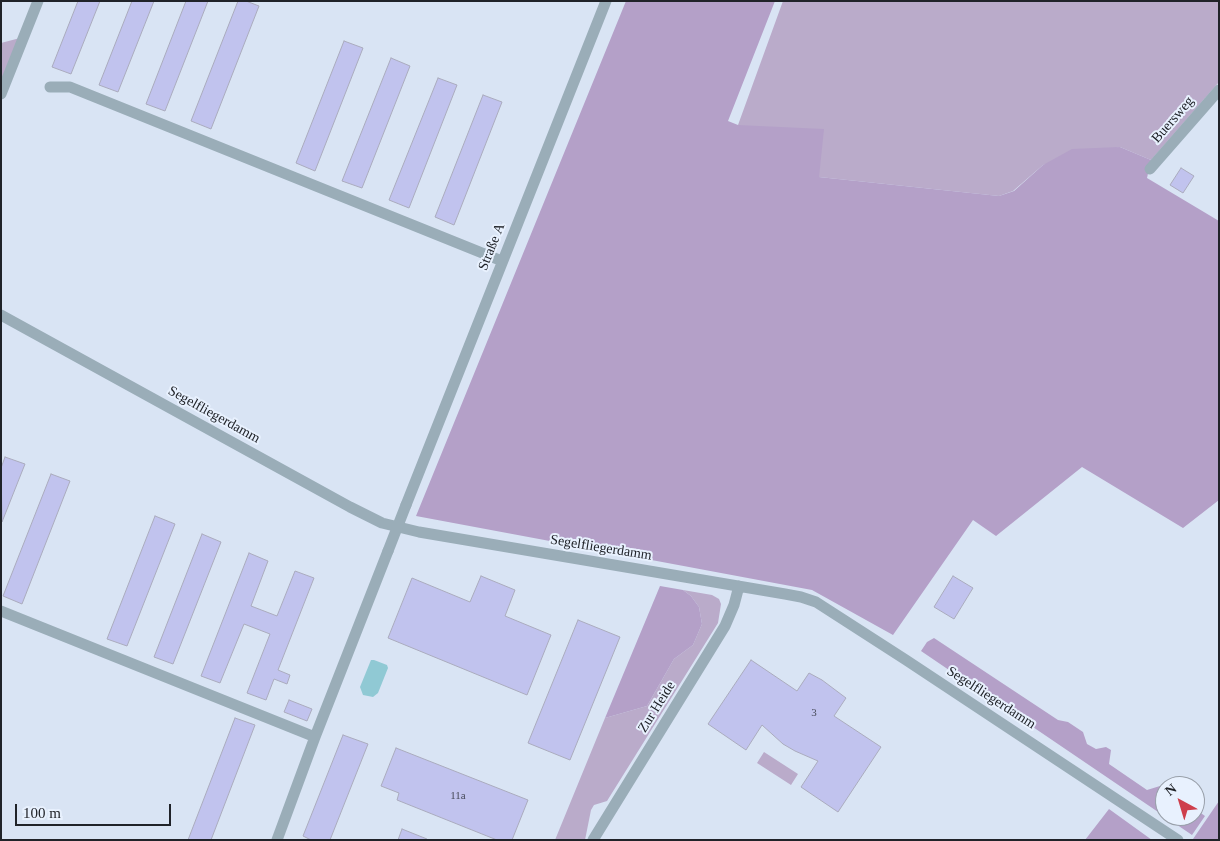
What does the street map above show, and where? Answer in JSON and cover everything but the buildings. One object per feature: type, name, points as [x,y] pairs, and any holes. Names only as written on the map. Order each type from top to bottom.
[{"type":"street","points":[[1,94],[38,1]]},
{"type":"street","name":"Straße A","points":[[277,840],[315,736],[606,1]]},
{"type":"street","points":[[50,87],[70,87],[502,261]]},
{"type":"street","name":"Buersweg","points":[[1150,169],[1219,90]]},
{"type":"street","name":"Segelfliegerdamm","points":[[1,315],[382,523],[419,532],[801,597],[816,602],[1178,840]]},
{"type":"street","name":"Zur Heide","points":[[593,840],[725,626],[734,605],[739,586]]},
{"type":"street","points":[[1,611],[315,736]]},
{"type":"shaded area","points":[[626,1],[775,1],[728,121],[738,125],[824,129],[819,177],[999,196],[1014,191],[1043,165],[1072,149],[1120,147],[1151,160],[1147,178],[1219,221],[1219,500],[1183,528],[1082,467],[996,536],[973,520],[893,635],[812,590],[416,516]]},
{"type":"shaded area","points":[[783,1],[1219,1],[1219,82],[1151,160],[1120,147],[1043,165],[1013,191],[999,196],[819,177],[738,125]]},
{"type":"shaded area","points":[[20,38],[1,83],[1,43]]},
{"type":"shaded area","points":[[660,586],[683,590],[691,596],[699,607],[702,624],[693,645],[674,659],[647,706],[605,718]]},
{"type":"shaded area","points":[[683,590],[712,595],[719,599],[721,604],[718,623],[607,801],[594,805],[591,810],[585,840],[555,840],[605,718],[647,706],[674,659],[693,645],[702,624],[699,607],[691,596]]},
{"type":"shaded area","points":[[934,638],[1058,720],[1068,722],[1083,732],[1087,744],[1096,749],[1106,747],[1111,750],[1109,764],[1147,790],[1155,788],[1155,810],[921,651],[927,642]]},
{"type":"shaded area","points":[[764,752],[798,774],[791,785],[757,763]]},
{"type":"shaded area","points":[[1219,801],[1219,840],[1192,840],[1202,826],[1205,826],[1205,821]]},
{"type":"shaded area","points":[[1109,809],[1152,840],[1085,840]]},
{"type":"shaded area","points":[[1179,826],[1198,826],[1192,835]]},
{"type":"water","points":[[371,660],[387,665],[388,668],[378,693],[373,697],[363,695],[360,687]]}]
